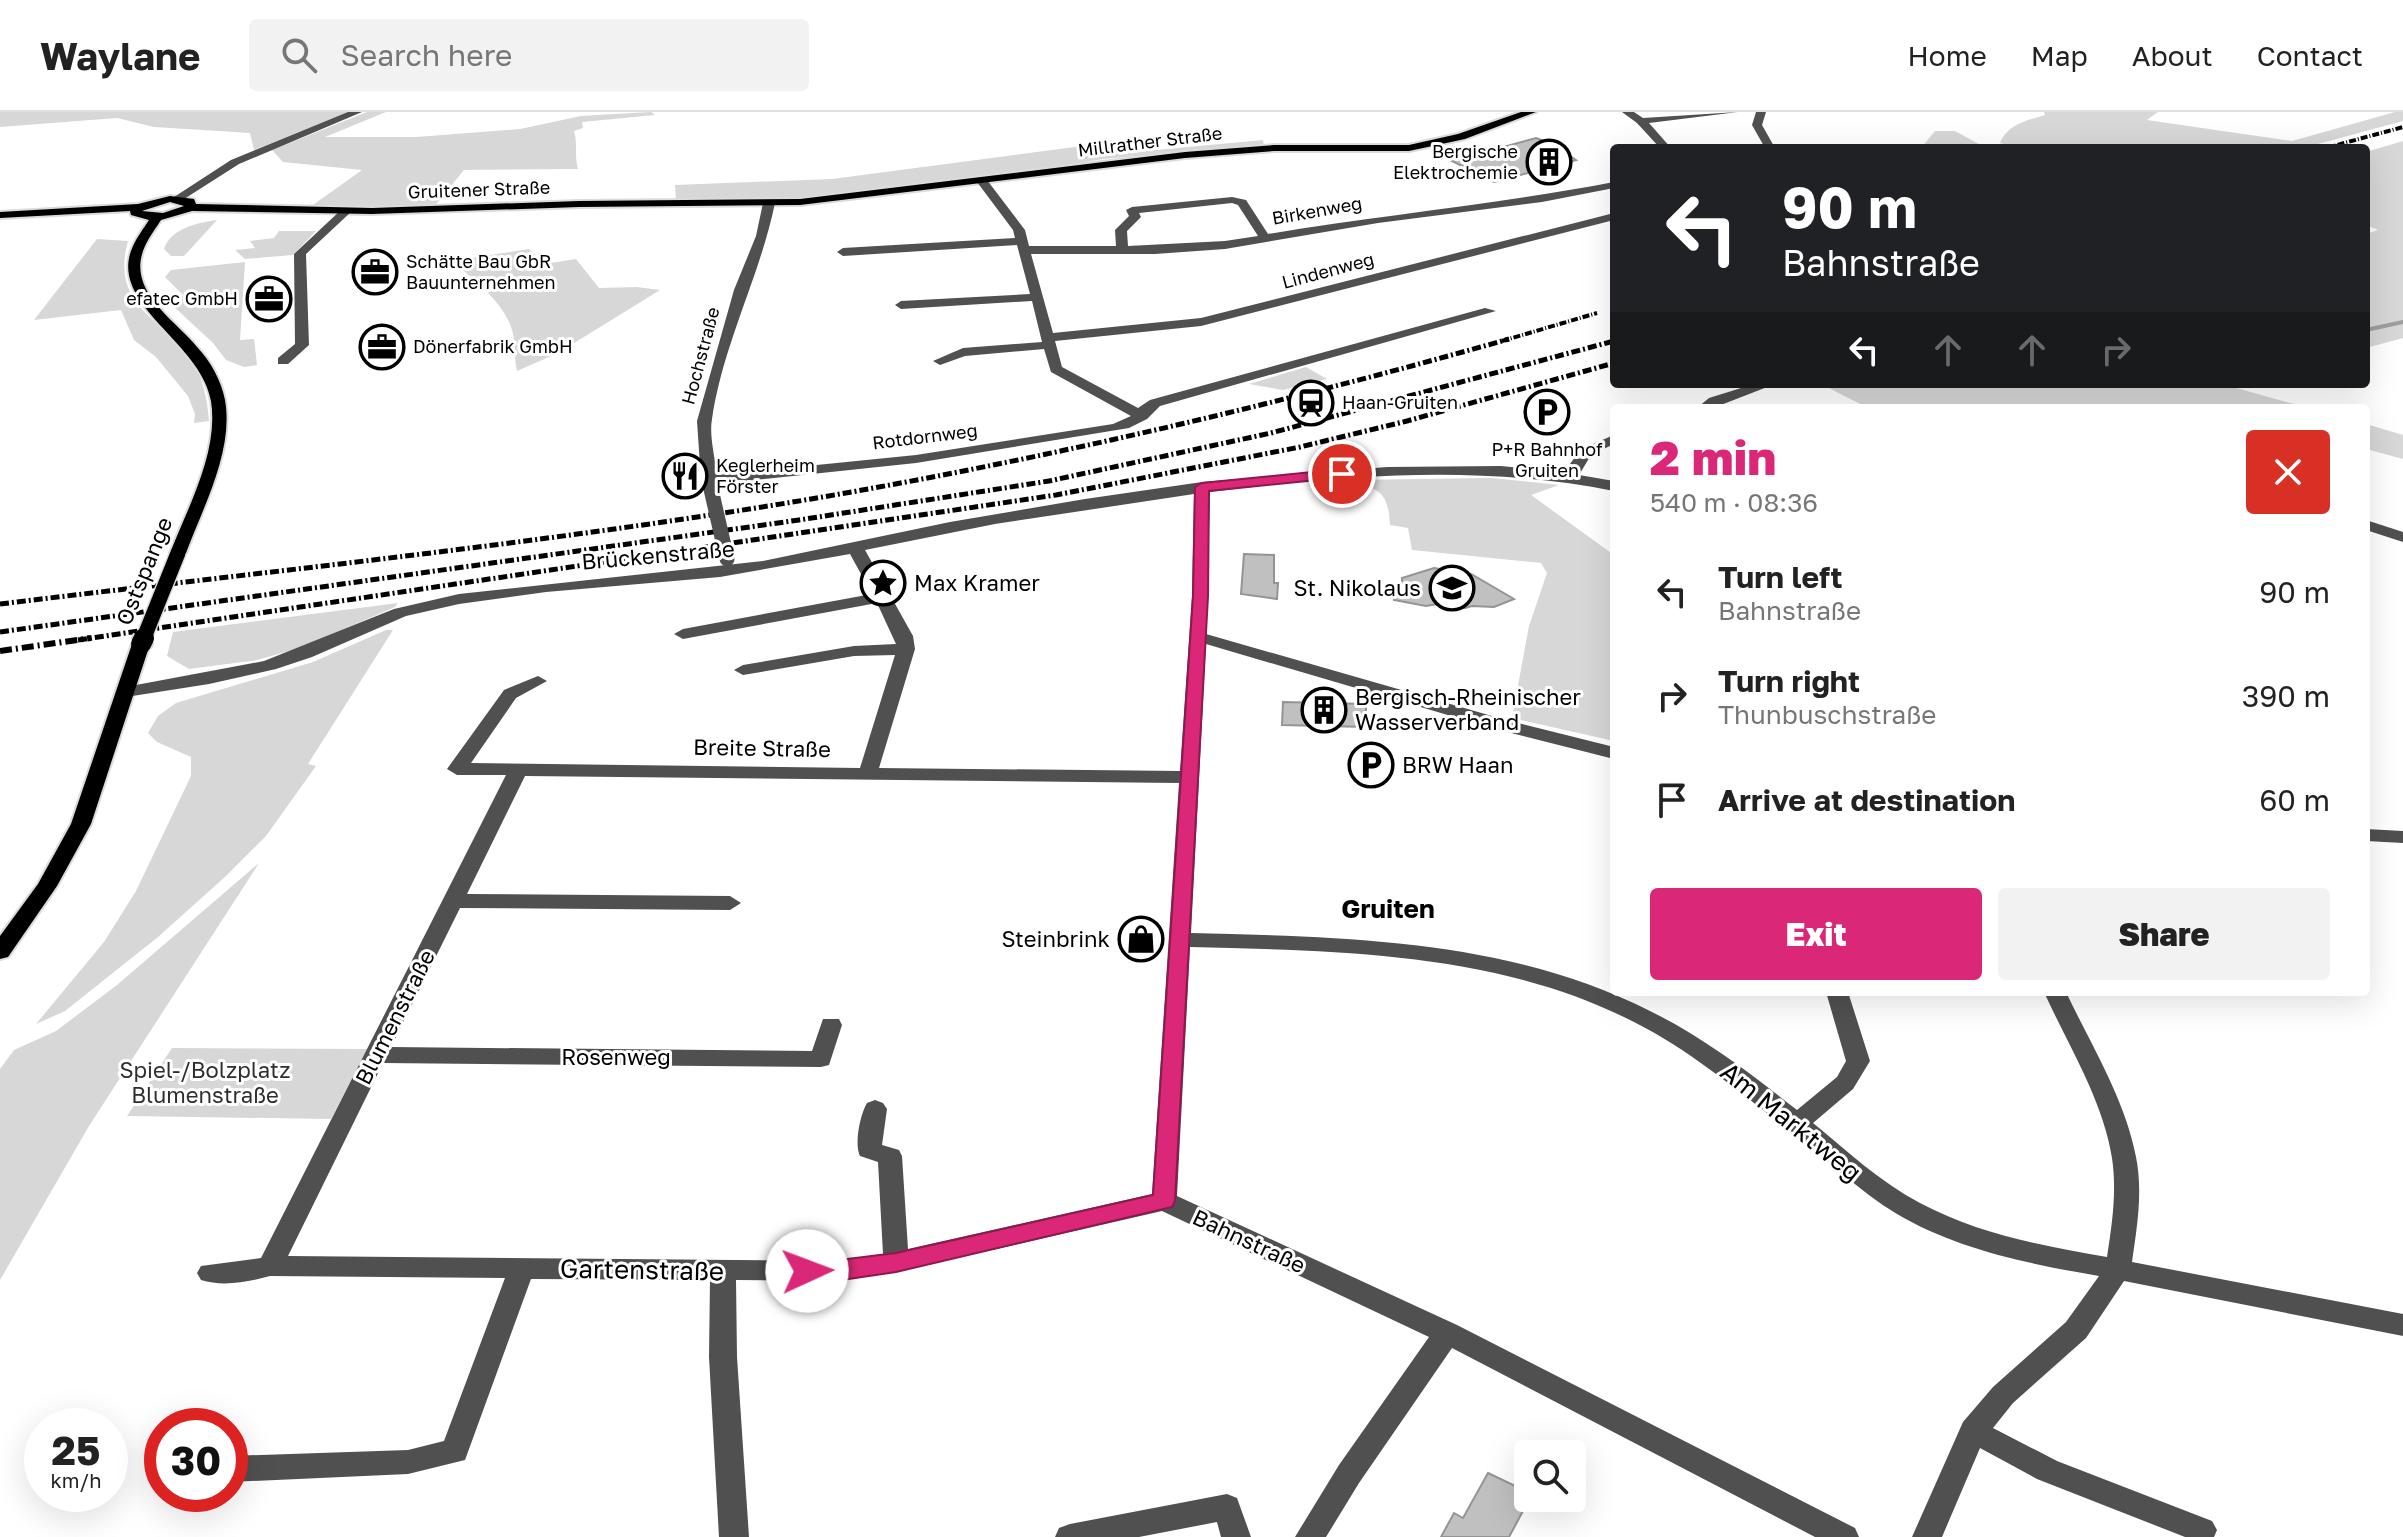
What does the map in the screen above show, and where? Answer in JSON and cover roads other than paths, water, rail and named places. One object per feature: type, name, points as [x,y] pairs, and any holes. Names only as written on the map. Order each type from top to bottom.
[{"type":"main road","name":"Millrather Straße","points":[[769,203],[983,182],[1221,152],[1274,148],[1365,150],[1425,146],[1461,137],[1531,112]]},
{"type":"main road","points":[[0,215],[138,207],[157,200],[190,201],[190,207],[157,217],[137,214],[135,211],[138,207]]},
{"type":"main road","name":"Gruitener Straße","points":[[190,207],[346,211],[579,204],[769,203]]},
{"type":"main road","name":"Ostspange","points":[[0,952],[47,886],[81,824],[141,644],[178,553],[212,455],[220,417],[215,385],[208,368],[137,289],[133,258],[137,246],[157,217]]},
{"type":"street","points":[[177,199],[235,162],[357,112]]},
{"type":"street","points":[[1627,112],[1641,121],[1662,144]]},
{"type":"street","points":[[1641,121],[1733,112]]},
{"type":"street","points":[[1761,112],[1757,125],[1768,144]]},
{"type":"street","points":[[983,182],[1019,230],[1052,361],[1065,375],[1142,416]]},
{"type":"street","name":"Birkenweg","points":[[843,252],[1024,246],[1122,250],[1185,248],[1378,219],[1542,199],[1610,186]]},
{"type":"street","points":[[1122,250],[1121,230],[1135,217],[1132,210],[1232,200],[1242,202],[1265,238]]},
{"type":"street","name":"Hochstraße","points":[[728,565],[710,486],[704,421],[740,290],[762,236],[769,203]]},
{"type":"street","points":[[283,361],[302,345],[300,254],[346,211]]},
{"type":"street","name":"Lindenweg","points":[[940,361],[963,352],[1201,322],[1610,217]]},
{"type":"street","points":[[901,305],[1038,297]]},
{"type":"street","name":"Rotdornweg","points":[[710,486],[976,451],[1115,428],[1134,423],[1155,403],[1490,311]]},
{"type":"street","points":[[1710,404],[1755,388]]},
{"type":"street","points":[[1570,478],[1574,462],[1610,441]]},
{"type":"street","name":"Brückenstraße","points":[[126,692],[218,677],[279,662],[379,619],[422,606],[579,583],[657,580],[1080,504],[1202,487],[1390,469],[1464,468],[1570,478],[1610,485]]},
{"type":"street","points":[[1164,1201],[1189,777],[1202,487]]},
{"type":"street","points":[[2370,526],[2403,537]]},
{"type":"street","points":[[854,546],[904,636],[906,649],[868,774]]},
{"type":"street","points":[[683,634],[884,597]]},
{"type":"street","points":[[1196,636],[1499,724],[1610,752]]},
{"type":"street","points":[[743,670],[854,651],[906,649]]},
{"type":"street","name":"Breite Straße","points":[[538,681],[510,694],[457,769],[1189,777]]},
{"type":"street","name":"Blumenstraße","points":[[270,1266],[519,769]]},
{"type":"street","points":[[2370,835],[2403,837]]},
{"type":"street","points":[[453,901],[730,903]]},
{"type":"street","name":"Am Marktweg","points":[[1180,940],[1348,943],[1428,952],[1524,972],[1641,1016],[1697,1048],[1796,1123],[1858,1176],[1926,1219],[1996,1246],[2403,1325]]},
{"type":"street","points":[[1796,1123],[1845,1083],[1858,1061],[1838,996]]},
{"type":"street","points":[[1927,1537],[1973,1431],[2003,1395],[2076,1330],[2118,1269],[2127,1209],[2124,1158],[2111,1111],[2057,996]]},
{"type":"street","name":"Rosenweg","points":[[375,1055],[821,1059],[831,1025]]},
{"type":"street","points":[[875,1109],[869,1150],[890,1156],[896,1262]]},
{"type":"street","name":"Gartenstraße","points":[[210,1273],[246,1272],[270,1266],[835,1271],[896,1262],[1164,1201]]},
{"type":"street","name":"Bahnstraße","points":[[1164,1201],[1447,1333],[1844,1537]]},
{"type":"street","points":[[248,1468],[408,1462],[455,1451],[522,1268]]},
{"type":"street","points":[[723,1271],[723,1357],[734,1537]]},
{"type":"street","points":[[1310,1537],[1349,1474],[1447,1333]]},
{"type":"street","points":[[1973,1431],[2047,1470],[2202,1530]]},
{"type":"street","points":[[1070,1537],[1227,1507],[1236,1537]]},
{"type":"waterway","points":[[2370,329],[2403,322]]},
{"type":"railway","points":[[2341,144],[2403,127]]},
{"type":"railway","points":[[1506,340],[1597,313]]},
{"type":"railway","points":[[0,604],[507,543],[811,499],[1075,448],[1336,386],[1506,340]]},
{"type":"railway","points":[[1502,341],[1506,340]]},
{"type":"railway","points":[[0,632],[799,520],[1049,481],[1271,433],[1610,342]]},
{"type":"railway","points":[[78,640],[1056,495],[1300,447],[1407,421],[1610,364]]},
{"type":"railway","points":[[0,651],[91,638]]},
{"type":"place","name":"Bergische Elektrochemie","points":[[1549,162]]},
{"type":"place","name":"Schätte Bau GbR Bauunternehmen","points":[[375,272]]},
{"type":"place","name":"efatec GmbH","points":[[269,299]]},
{"type":"place","name":"Dönerfabrik GmbH","points":[[382,347]]},
{"type":"place","name":"Haan-Gruiten","points":[[1311,403]]},
{"type":"place","name":"P+R Bahnhof Gruiten","points":[[1547,412]]},
{"type":"place","name":"Keglerheim Förster","points":[[685,476]]},
{"type":"place","name":"Max Kramer","points":[[883,583]]},
{"type":"place","name":"St. Nikolaus","points":[[1452,588]]},
{"type":"place","name":"Bergisch-Rheinischer Wasserverband","points":[[1324,710]]},
{"type":"place","name":"BRW Haan","points":[[1371,765]]},
{"type":"place","name":"Steinbrink","points":[[1141,939]]},
{"type":"district","name":"Gruiten","points":[[1388,909]]},
{"type":"park label","name":"Spiel-/Bolzplatz Blumenstraße","points":[[205,1082]]}]
